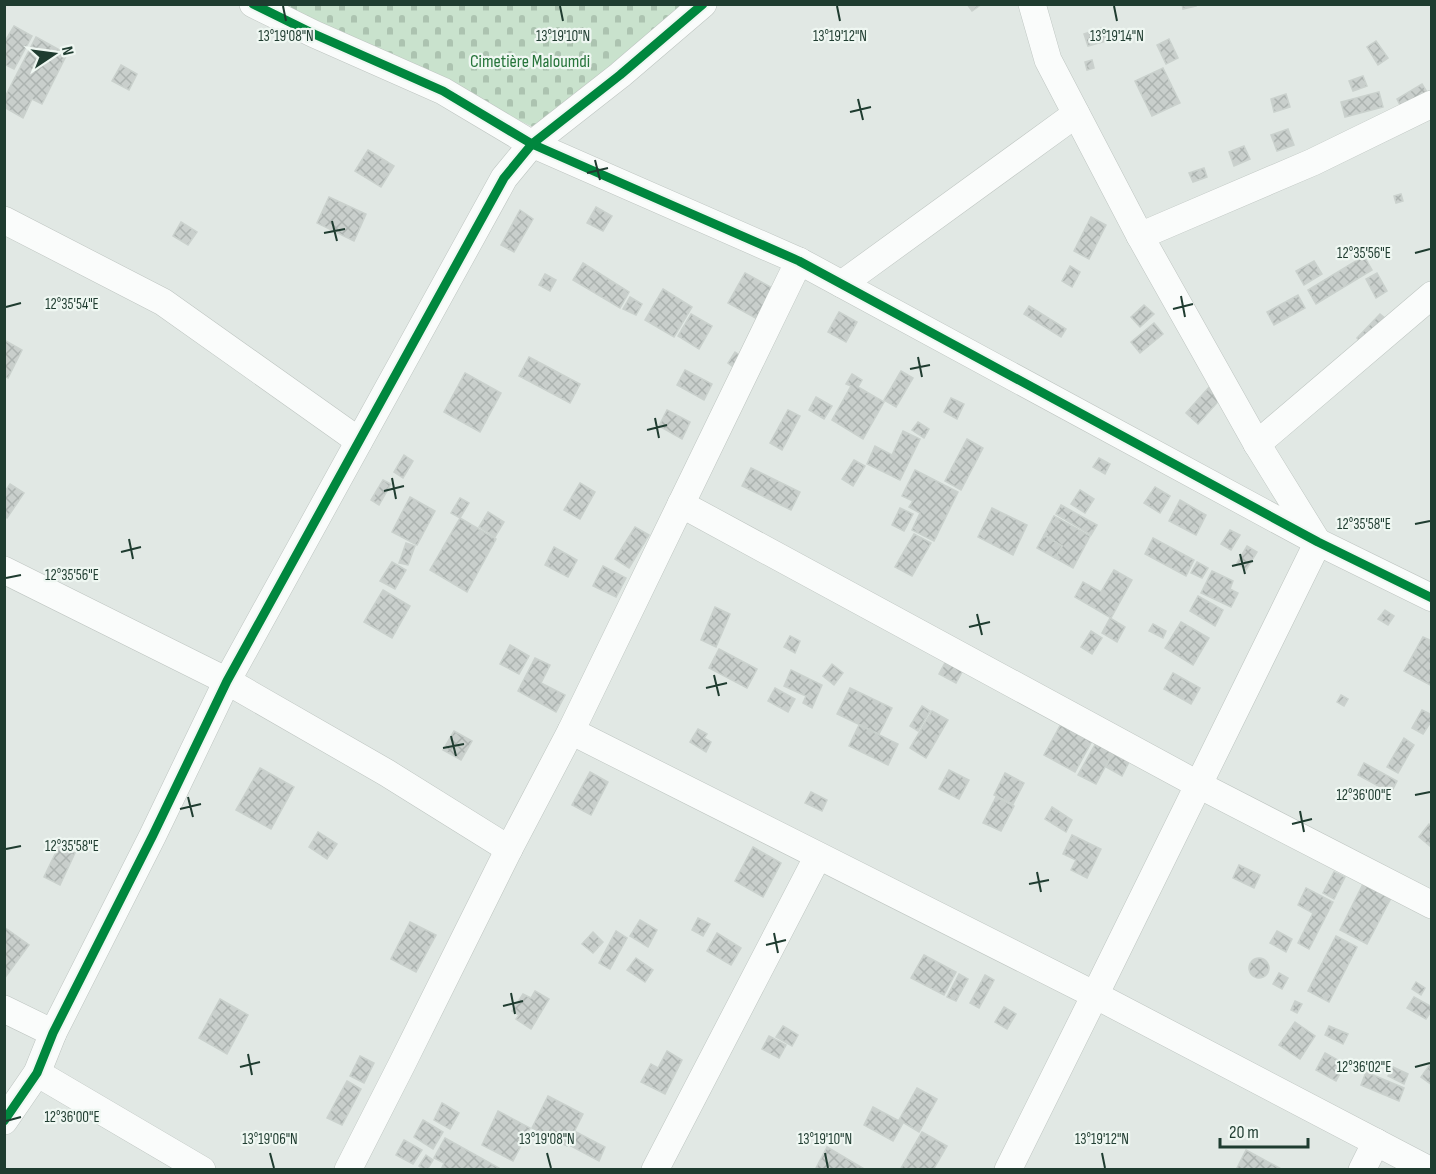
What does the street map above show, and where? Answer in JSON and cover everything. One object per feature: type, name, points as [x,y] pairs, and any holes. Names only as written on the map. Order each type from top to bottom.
[{"type":"street","points":[[253,4],[314,34],[443,91],[532,144],[799,261],[1317,542],[1428,590]]},
{"type":"street","points":[[4,1121],[37,1073],[53,1033],[153,835],[227,681],[504,178],[532,144],[620,75],[703,4]]},
{"type":"street","points":[[1032,4],[1047,60],[1140,236],[1257,444],[1317,542]]},
{"type":"street","points":[[1140,236],[1313,162],[1431,104]]},
{"type":"street","points":[[842,284],[1076,114]]},
{"type":"street","points":[[4,220],[164,302],[359,441]]},
{"type":"street","points":[[348,1170],[509,849],[571,731],[799,261]]},
{"type":"street","points":[[1257,444],[1431,295]]},
{"type":"street","points":[[681,504],[1198,785],[1431,904]]},
{"type":"street","points":[[1008,1170],[1317,542]]},
{"type":"street","points":[[4,570],[227,681],[387,773],[509,849]]},
{"type":"street","points":[[571,731],[1095,995],[1429,1170]]},
{"type":"street","points":[[655,1170],[818,856]]},
{"type":"street","points":[[4,1009],[53,1033]]},
{"type":"street","points":[[37,1073],[202,1170]]},
{"type":"street","points":[[1362,1170],[1376,1142]]},
{"type":"green space","name":"Cimetière Maloumdi","points":[[280,5],[704,5],[535,128]]},
{"type":"building","points":[[967,4],[982,4],[972,11]]},
{"type":"building","points":[[1182,4],[1195,4],[1196,6],[1183,9]]},
{"type":"building","points":[[14,26],[32,36],[14,69],[4,64],[4,43]]},
{"type":"building","points":[[1102,28],[1106,41],[1088,46],[1084,34]]},
{"type":"building","points":[[36,37],[67,54],[42,104],[32,99],[23,118],[4,107],[4,99]]},
{"type":"building","points":[[1169,39],[1178,58],[1166,64],[1157,45]]},
{"type":"building","points":[[1376,41],[1388,58],[1378,65],[1367,47]]},
{"type":"building","points":[[1092,60],[1094,68],[1087,70],[1085,62]]},
{"type":"building","points":[[121,65],[137,74],[129,90],[112,81]]},
{"type":"building","points":[[1163,68],[1180,103],[1152,116],[1135,81]]},
{"type":"building","points":[[1363,76],[1367,86],[1353,91],[1349,81]]},
{"type":"building","points":[[1422,84],[1427,92],[1401,107],[1397,99]]},
{"type":"building","points":[[1379,92],[1383,107],[1345,117],[1341,102]]},
{"type":"building","points":[[1286,94],[1290,107],[1274,112],[1271,99]]},
{"type":"building","points":[[1288,129],[1294,145],[1277,151],[1271,135]]},
{"type":"building","points":[[1244,146],[1250,159],[1234,166],[1229,152]]},
{"type":"building","points":[[368,150],[394,166],[381,187],[355,171]]},
{"type":"building","points":[[1204,168],[1207,177],[1193,182],[1189,173]]},
{"type":"building","points":[[1401,194],[1403,201],[1396,203],[1394,196]]},
{"type":"building","points":[[329,197],[366,214],[354,241],[317,223]]},
{"type":"building","points":[[596,207],[612,216],[603,231],[587,223]]},
{"type":"building","points":[[520,210],[533,219],[514,252],[501,245]]},
{"type":"building","points":[[1091,217],[1106,225],[1089,259],[1074,251]]},
{"type":"building","points":[[181,222],[197,232],[188,245],[173,236]]},
{"type":"building","points":[[1364,256],[1372,270],[1316,304],[1308,290]]},
{"type":"building","points":[[1314,261],[1322,274],[1304,285],[1296,271]]},
{"type":"building","points":[[583,263],[629,292],[620,308],[573,280]]},
{"type":"building","points":[[1070,266],[1080,272],[1072,287],[1062,281]]},
{"type":"building","points":[[745,273],[778,291],[761,321],[728,303]]},
{"type":"building","points":[[1377,273],[1387,291],[1376,298],[1366,279]]},
{"type":"building","points":[[545,274],[556,280],[550,291],[539,285]]},
{"type":"building","points":[[663,289],[692,307],[674,337],[645,320]]},
{"type":"building","points":[[1298,295],[1305,308],[1274,325],[1267,312]]},
{"type":"building","points":[[630,297],[642,304],[636,315],[623,309]]},
{"type":"building","points":[[1144,305],[1154,314],[1140,327],[1131,317]]},
{"type":"building","points":[[1029,306],[1066,329],[1061,337],[1024,314]]},
{"type":"building","points":[[839,312],[857,322],[846,342],[828,332]]},
{"type":"building","points":[[691,314],[712,326],[699,349],[678,336]]},
{"type":"building","points":[[1380,314],[1391,323],[1367,348],[1357,338]]},
{"type":"building","points":[[1154,323],[1163,334],[1140,353],[1131,342]]},
{"type":"building","points":[[4,340],[22,350],[8,378],[4,376]]},
{"type":"building","points":[[735,352],[744,358],[736,369],[728,363]]},
{"type":"building","points":[[529,357],[580,384],[570,403],[519,376]]},
{"type":"building","points":[[685,370],[712,384],[704,400],[677,385]]},
{"type":"building","points":[[901,371],[913,378],[896,407],[884,400]]},
{"type":"building","points":[[465,373],[501,393],[480,432],[444,412]]},
{"type":"building","points":[[852,374],[862,380],[858,387],[884,402],[863,439],[832,420],[851,386],[846,384]]},
{"type":"building","points":[[1211,385],[1223,396],[1198,424],[1186,413]]},
{"type":"building","points":[[816,397],[832,406],[824,419],[809,410]]},
{"type":"building","points":[[951,398],[964,404],[957,419],[944,412]]},
{"type":"building","points":[[667,410],[690,422],[682,439],[659,426]]},
{"type":"building","points":[[788,410],[800,416],[782,450],[770,443]]},
{"type":"building","points":[[918,422],[929,429],[924,438],[912,430]]},
{"type":"building","points":[[903,431],[920,439],[900,480],[867,464],[875,446],[892,455]]},
{"type":"building","points":[[967,439],[983,448],[961,490],[945,481]]},
{"type":"building","points":[[404,455],[413,461],[403,478],[394,472]]},
{"type":"building","points":[[1099,458],[1110,464],[1105,474],[1093,467]]},
{"type":"building","points":[[854,460],[865,466],[853,486],[842,479]]},
{"type":"building","points":[[751,468],[800,492],[791,510],[742,486]]},
{"type":"building","points":[[915,470],[958,492],[934,541],[912,530],[920,513],[909,507],[913,501],[902,496]]},
{"type":"building","points":[[383,480],[391,484],[379,505],[371,500]]},
{"type":"building","points":[[580,483],[595,492],[580,519],[564,510]]},
{"type":"building","points":[[10,484],[24,493],[7,518],[4,516],[4,493]]},
{"type":"building","points":[[1155,487],[1170,496],[1160,513],[1144,503]]},
{"type":"building","points":[[1080,490],[1094,499],[1085,513],[1071,504]]},
{"type":"building","points":[[410,497],[435,511],[417,545],[392,532]]},
{"type":"building","points":[[460,498],[469,503],[460,518],[451,513]]},
{"type":"building","points":[[1180,500],[1206,515],[1196,535],[1169,521]]},
{"type":"building","points":[[1061,505],[1097,525],[1091,535],[1056,514]]},
{"type":"building","points":[[900,508],[913,514],[904,531],[892,525]]},
{"type":"building","points":[[992,508],[1027,525],[1013,555],[978,537]]},
{"type":"building","points":[[488,512],[504,522],[495,537],[479,527]]},
{"type":"building","points":[[1054,516],[1090,536],[1073,568],[1055,558],[1062,546],[1044,535]]},
{"type":"building","points":[[460,518],[496,539],[467,592],[430,570]]},
{"type":"building","points":[[635,527],[649,535],[629,568],[615,559]]},
{"type":"building","points":[[1230,530],[1240,535],[1231,550],[1221,544]]},
{"type":"building","points":[[914,534],[931,543],[912,576],[895,567]]},
{"type":"building","points":[[1044,535],[1062,546],[1055,558],[1037,548]]},
{"type":"building","points":[[1153,538],[1194,560],[1186,576],[1145,554]]},
{"type":"building","points":[[406,543],[415,546],[408,565],[399,563]]},
{"type":"building","points":[[1247,546],[1257,552],[1246,570],[1237,563]]},
{"type":"building","points":[[554,547],[577,560],[568,577],[545,565]]},
{"type":"building","points":[[392,562],[406,570],[395,589],[380,581]]},
{"type":"building","points":[[1197,562],[1208,568],[1202,578],[1191,573]]},
{"type":"building","points":[[603,566],[626,578],[616,597],[593,586]]},
{"type":"building","points":[[1114,570],[1132,580],[1111,618],[1075,597],[1083,582],[1101,592]]},
{"type":"building","points":[[1212,571],[1233,581],[1230,589],[1238,593],[1231,607],[1201,593]]},
{"type":"building","points":[[383,590],[410,606],[392,638],[364,622]]},
{"type":"building","points":[[1198,596],[1223,610],[1215,626],[1190,611]]},
{"type":"building","points":[[715,607],[730,614],[716,647],[701,640]]},
{"type":"building","points":[[1385,610],[1394,616],[1388,625],[1378,619]]},
{"type":"building","points":[[1110,618],[1125,627],[1117,642],[1102,633]]},
{"type":"building","points":[[1181,622],[1209,638],[1193,665],[1165,648]]},
{"type":"building","points":[[1153,624],[1166,631],[1163,638],[1149,631]]},
{"type":"building","points":[[1091,631],[1102,638],[1092,654],[1081,647]]},
{"type":"building","points":[[790,636],[800,641],[795,653],[784,647]]},
{"type":"building","points":[[1423,637],[1432,641],[1432,686],[1404,671]]},
{"type":"building","points":[[510,645],[529,656],[519,674],[500,664]]},
{"type":"building","points":[[719,649],[757,669],[747,688],[709,668]]},
{"type":"building","points":[[535,658],[550,665],[541,683],[565,695],[556,712],[518,691]]},
{"type":"building","points":[[946,661],[963,670],[956,683],[939,674]]},
{"type":"building","points":[[832,664],[843,673],[834,685],[823,676]]},
{"type":"building","points":[[791,670],[822,685],[812,708],[803,703],[806,696],[784,686]]},
{"type":"building","points":[[1173,673],[1200,688],[1191,704],[1164,689]]},
{"type":"building","points":[[775,688],[795,699],[788,712],[768,701]]},
{"type":"building","points":[[850,688],[892,708],[879,734],[837,714]]},
{"type":"building","points":[[1341,695],[1348,699],[1344,706],[1337,702]]},
{"type":"building","points":[[922,706],[930,711],[918,731],[910,726]]},
{"type":"building","points":[[1422,710],[1432,715],[1432,720],[1423,734],[1412,728]]},
{"type":"building","points":[[932,711],[948,720],[926,758],[910,748]]},
{"type":"building","points":[[1061,724],[1092,741],[1075,772],[1044,755]]},
{"type":"building","points":[[859,725],[898,744],[888,765],[849,746]]},
{"type":"building","points":[[698,729],[707,734],[704,738],[711,742],[706,752],[690,742]]},
{"type":"building","points":[[454,731],[472,741],[461,760],[443,750]]},
{"type":"building","points":[[1404,738],[1414,745],[1398,773],[1387,767]]},
{"type":"building","points":[[1097,741],[1114,750],[1096,784],[1078,775]]},
{"type":"building","points":[[1114,751],[1130,760],[1122,776],[1106,767]]},
{"type":"building","points":[[1364,763],[1397,781],[1391,793],[1358,775]]},
{"type":"building","points":[[260,768],[294,787],[271,829],[236,810]]},
{"type":"building","points":[[949,770],[969,780],[959,799],[939,789]]},
{"type":"building","points":[[590,772],[608,782],[591,815],[572,805]]},
{"type":"building","points":[[1005,773],[1024,783],[1013,804],[994,795]]},
{"type":"building","points":[[811,792],[827,800],[822,811],[805,803]]},
{"type":"building","points":[[996,797],[1014,806],[1001,831],[983,823]]},
{"type":"building","points":[[1052,807],[1072,820],[1066,832],[1045,819]]},
{"type":"building","points":[[1429,824],[1432,826],[1431,847],[1419,837]]},
{"type":"building","points":[[318,832],[337,844],[327,859],[309,847]]},
{"type":"building","points":[[1072,835],[1101,849],[1087,878],[1071,870],[1076,860],[1063,854]]},
{"type":"building","points":[[59,846],[75,853],[60,885],[44,877]]},
{"type":"building","points":[[753,847],[781,863],[763,897],[735,881]]},
{"type":"building","points":[[1239,865],[1260,875],[1254,888],[1233,878]]},
{"type":"building","points":[[1334,872],[1345,877],[1334,899],[1323,893]]},
{"type":"building","points":[[1363,884],[1391,898],[1367,944],[1340,930]]},
{"type":"building","points":[[1306,888],[1333,902],[1309,949],[1298,943],[1313,913],[1298,905]]},
{"type":"building","points":[[698,918],[710,924],[703,936],[692,930]]},
{"type":"building","points":[[640,920],[657,930],[648,947],[630,936]]},
{"type":"building","points":[[410,922],[436,935],[416,972],[391,959]]},
{"type":"building","points":[[4,927],[29,945],[4,979]]},
{"type":"building","points":[[616,931],[627,938],[610,969],[599,963]]},
{"type":"building","points":[[1277,931],[1292,939],[1286,952],[1270,943]]},
{"type":"building","points":[[593,932],[603,942],[593,953],[582,944]]},
{"type":"building","points":[[717,933],[741,948],[731,965],[707,951]]},
{"type":"building","points":[[1336,936],[1357,947],[1329,1002],[1308,991]]},
{"type":"building","points":[[924,955],[956,972],[944,995],[911,978]]},
{"type":"building","points":[[636,958],[653,970],[645,982],[627,970]]},
{"type":"building","points":[[1255,958],[1263,958],[1269,964],[1269,972],[1263,978],[1255,978],[1249,972],[1249,964]]},
{"type":"building","points":[[1279,973],[1288,978],[1282,989],[1273,984]]},
{"type":"building","points":[[959,974],[968,979],[956,1001],[947,997]]},
{"type":"building","points":[[985,975],[994,980],[979,1008],[970,1003]]},
{"type":"building","points":[[1416,982],[1425,988],[1421,995],[1412,989]]},
{"type":"building","points":[[535,991],[549,999],[531,1029],[516,1019],[519,1015],[512,1011],[523,994],[531,998]]},
{"type":"building","points":[[1414,997],[1432,1007],[1426,1019],[1407,1008]]},
{"type":"building","points":[[220,999],[248,1015],[227,1054],[199,1038]]},
{"type":"building","points":[[1295,1001],[1302,1004],[1297,1013],[1291,1010]]},
{"type":"building","points":[[1004,1007],[1016,1014],[1007,1029],[995,1022]]},
{"type":"building","points":[[1295,1022],[1315,1036],[1300,1059],[1279,1045]]},
{"type":"building","points":[[783,1026],[798,1035],[792,1046],[776,1037]]},
{"type":"building","points":[[1329,1026],[1348,1034],[1343,1044],[1325,1035]]},
{"type":"building","points":[[769,1036],[786,1045],[779,1058],[762,1049]]},
{"type":"building","points":[[667,1051],[682,1060],[665,1094],[641,1082],[651,1064],[658,1068]]},
{"type":"building","points":[[1325,1053],[1345,1064],[1336,1081],[1316,1070]]},
{"type":"building","points":[[360,1056],[374,1063],[364,1083],[350,1076]]},
{"type":"building","points":[[1432,1063],[1432,1085],[1421,1077]]},
{"type":"building","points":[[1393,1067],[1408,1074],[1404,1084],[1388,1076]]},
{"type":"building","points":[[1366,1072],[1404,1088],[1399,1101],[1361,1085]]},
{"type":"building","points":[[347,1081],[361,1089],[342,1125],[327,1118]]},
{"type":"building","points":[[917,1088],[937,1099],[919,1132],[899,1120]]},
{"type":"building","points":[[548,1096],[583,1114],[567,1146],[532,1128]]},
{"type":"building","points":[[442,1103],[459,1113],[450,1129],[434,1120]]},
{"type":"building","points":[[873,1107],[903,1123],[893,1141],[864,1125]]},
{"type":"building","points":[[498,1111],[530,1128],[513,1161],[482,1145]]},
{"type":"building","points":[[423,1120],[443,1132],[433,1149],[414,1137]]},
{"type":"building","points":[[576,1132],[605,1147],[599,1161],[569,1145]]},
{"type":"building","points":[[922,1132],[947,1146],[933,1170],[900,1170]]},
{"type":"building","points":[[445,1138],[499,1168],[498,1170],[441,1170],[444,1163],[434,1158]]},
{"type":"building","points":[[404,1140],[422,1150],[413,1164],[396,1155]]},
{"type":"building","points":[[827,1147],[866,1170],[815,1170]]},
{"type":"building","points":[[1246,1150],[1283,1170],[1236,1170]]},
{"type":"building","points":[[426,1155],[433,1160],[427,1170],[424,1170],[419,1166]]},
{"type":"cycle path","points":[[253,4],[314,34],[443,91],[532,144],[799,261],[1318,542],[1432,598]]},
{"type":"cycle path","points":[[4,1121],[37,1073],[53,1033],[153,835],[227,681],[504,178],[532,144],[620,75],[703,4]]}]
